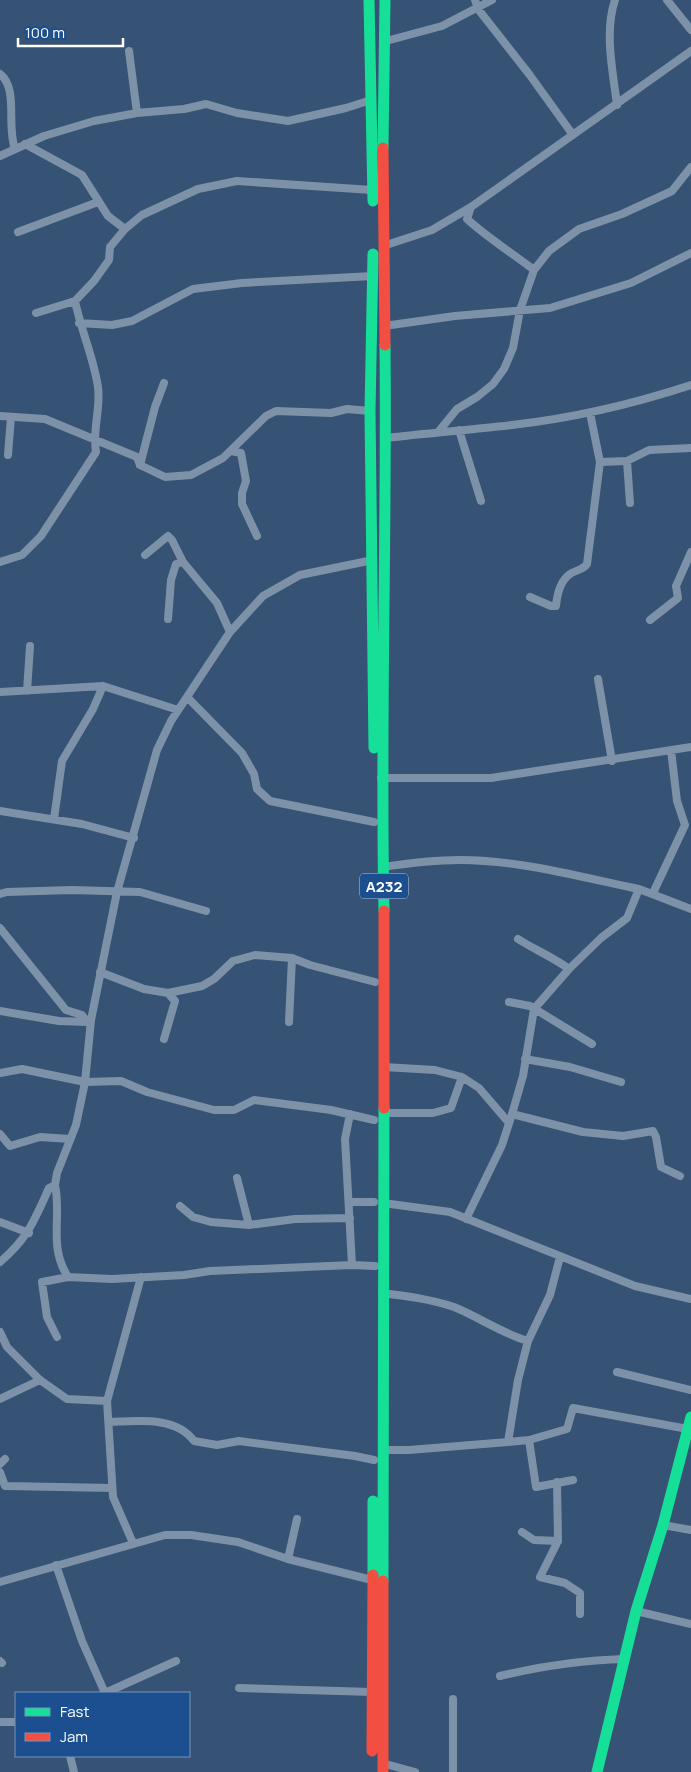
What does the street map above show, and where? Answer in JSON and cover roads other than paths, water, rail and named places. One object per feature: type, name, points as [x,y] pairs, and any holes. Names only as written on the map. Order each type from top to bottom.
[{"type":"main road","name":"A232","points":[[369,0],[372,100],[373,276],[370,411],[373,560],[375,982],[384,1450],[383,1768]]},
{"type":"main road","name":"A232","points":[[379,1116],[384,1067],[385,951],[381,778],[384,696],[386,438],[383,246],[385,0]]},
{"type":"main road","name":"A232","points":[[373,1772],[371,1639],[375,1266],[379,1202]]},
{"type":"main road","points":[[596,1772],[636,1611],[663,1525],[691,1417]]},
{"type":"main road","points":[[371,1639],[383,1641]]},
{"type":"street","points":[[475,0],[478,9],[529,74],[573,135]]},
{"type":"street","points":[[386,41],[442,26],[478,9],[492,0]]},
{"type":"street","points":[[615,0],[610,26],[617,105]]},
{"type":"street","points":[[668,0],[691,30]]},
{"type":"street","points":[[129,51],[137,113]]},
{"type":"street","points":[[383,246],[432,230],[471,207],[691,51]]},
{"type":"street","points":[[0,74],[11,95],[10,137],[15,149]]},
{"type":"street","points":[[0,156],[25,144],[94,121],[137,113],[184,109],[206,104],[237,113],[288,121],[372,100]]},
{"type":"street","points":[[25,144],[82,175],[108,216],[125,229]]},
{"type":"street","points":[[439,431],[457,409],[477,397],[493,384],[504,368],[513,348],[520,310],[534,270],[549,251],[579,229],[622,214],[672,191],[691,167]]},
{"type":"street","points":[[36,314],[75,301],[94,281],[109,260],[110,247],[125,229],[142,215],[198,189],[237,181],[372,190]]},
{"type":"street","points":[[18,232],[98,202]]},
{"type":"street","points":[[471,207],[467,219],[485,236],[505,247],[534,270]]},
{"type":"street","points":[[384,326],[550,308],[622,286],[691,253]]},
{"type":"street","points":[[80,323],[112,325],[132,322],[180,294],[200,288],[373,276]]},
{"type":"street","points":[[0,562],[22,555],[42,536],[65,497],[96,452],[93,438],[99,405],[98,388],[75,301]]},
{"type":"street","points":[[140,465],[155,407],[164,383]]},
{"type":"street","points":[[386,438],[439,431],[512,426],[590,413],[650,398],[691,385]]},
{"type":"street","points":[[0,416],[45,420],[137,457],[140,465],[165,477],[191,475],[211,465],[231,450],[266,416],[276,411],[331,413],[347,408],[370,411]]},
{"type":"street","points":[[530,598],[556,606],[558,591],[566,577],[584,568],[587,564],[600,462],[590,413]]},
{"type":"street","points":[[8,455],[12,416]]},
{"type":"street","points":[[459,430],[481,501]]},
{"type":"street","points":[[600,462],[627,461],[649,450],[691,448]]},
{"type":"street","points":[[231,450],[242,454],[246,481],[242,492],[242,504],[257,536]]},
{"type":"street","points":[[627,461],[630,503]]},
{"type":"street","points":[[145,555],[168,536],[183,562],[217,603],[230,632]]},
{"type":"street","points":[[650,620],[678,598],[676,586],[691,552]]},
{"type":"street","points":[[68,1276],[59,1263],[57,1248],[55,1185],[57,1173],[76,1125],[86,1082],[89,1021],[117,892],[158,750],[178,710],[188,698],[230,632],[263,596],[300,575],[373,560]]},
{"type":"street","points":[[168,619],[171,580],[176,564],[183,562]]},
{"type":"street","points":[[27,691],[30,646]]},
{"type":"street","points":[[598,679],[612,761]]},
{"type":"street","points":[[0,692],[102,686],[178,710]]},
{"type":"street","points":[[54,819],[62,761],[93,709],[102,686]]},
{"type":"street","points":[[188,698],[242,753],[254,774],[257,789],[270,801],[374,822]]},
{"type":"street","points":[[381,778],[491,778],[612,761],[691,747]]},
{"type":"street","points":[[653,893],[688,825],[677,801],[671,750]]},
{"type":"street","points":[[0,811],[114,831],[134,838]]},
{"type":"street","points":[[383,866],[461,860],[538,868],[639,889],[691,909]]},
{"type":"street","points":[[466,1219],[502,1145],[523,1076],[534,1009],[569,969],[601,938],[627,918],[639,889]]},
{"type":"street","points":[[0,894],[7,892],[72,890],[140,892],[206,911]]},
{"type":"street","points":[[0,928],[66,1010],[82,1015],[89,1021]]},
{"type":"street","points":[[518,940],[555,959],[569,969]]},
{"type":"street","points":[[100,972],[144,989],[168,993],[202,986],[214,979],[233,961],[255,956],[292,958],[310,965],[375,982]]},
{"type":"street","points":[[289,1022],[292,958]]},
{"type":"street","points":[[164,1039],[175,1001],[168,993]]},
{"type":"street","points":[[509,1002],[534,1009],[592,1044]]},
{"type":"street","points":[[0,1011],[59,1021],[89,1021]]},
{"type":"street","points":[[525,1059],[570,1067],[621,1082]]},
{"type":"street","points":[[384,1067],[436,1070],[462,1077],[479,1088],[509,1123]]},
{"type":"street","points":[[0,1073],[22,1069],[86,1082],[121,1082],[147,1092],[214,1110],[234,1110],[254,1100],[350,1114],[379,1116],[433,1113],[451,1108],[462,1077]]},
{"type":"street","points":[[350,1114],[345,1139],[352,1265]]},
{"type":"street","points":[[512,1114],[583,1132],[623,1136],[653,1131],[656,1137],[661,1167],[680,1176]]},
{"type":"street","points":[[0,1134],[10,1146],[40,1137],[70,1139]]},
{"type":"street","points":[[237,1178],[249,1225]]},
{"type":"street","points":[[0,1262],[19,1246],[28,1233],[49,1188],[55,1185]]},
{"type":"street","points":[[350,1202],[379,1202],[450,1212],[635,1286],[691,1299]]},
{"type":"street","points":[[180,1206],[193,1217],[211,1222],[249,1225],[295,1219],[350,1218]]},
{"type":"street","points":[[0,1222],[28,1233]]},
{"type":"street","points":[[508,1442],[518,1380],[528,1341],[550,1295],[560,1257]]},
{"type":"street","points":[[56,1337],[47,1317],[42,1282],[68,1276],[112,1279],[184,1275],[210,1271],[352,1265],[375,1266]]},
{"type":"street","points":[[133,1543],[113,1497],[110,1422],[107,1401],[141,1278]]},
{"type":"street","points":[[382,1293],[424,1298],[454,1308],[507,1335],[528,1341]]},
{"type":"street","points":[[0,1332],[7,1346],[40,1380],[67,1399],[107,1401]]},
{"type":"street","points":[[617,1372],[691,1390]]},
{"type":"street","points":[[0,1399],[40,1380]]},
{"type":"street","points":[[384,1450],[408,1450],[529,1440],[566,1429],[573,1408],[688,1429]]},
{"type":"street","points":[[110,1422],[154,1421],[186,1430],[194,1441],[216,1445],[247,1442],[374,1460]]},
{"type":"street","points":[[529,1440],[536,1487],[573,1480]]},
{"type":"street","points":[[0,1472],[5,1486],[112,1488]]},
{"type":"street","points":[[557,1482],[558,1541],[540,1576],[574,1587],[580,1593],[580,1614]]},
{"type":"street","points":[[288,1559],[297,1520]]},
{"type":"street","points":[[663,1525],[691,1530]]},
{"type":"street","points":[[522,1532],[534,1540],[558,1541]]},
{"type":"street","points":[[0,1582],[165,1535],[191,1535],[238,1542],[288,1559],[372,1580]]},
{"type":"street","points":[[56,1565],[82,1641],[105,1692]]},
{"type":"street","points":[[636,1611],[691,1624]]},
{"type":"street","points":[[500,1676],[550,1665],[586,1660],[624,1659]]},
{"type":"street","points":[[107,1692],[176,1662]]},
{"type":"street","points":[[239,1688],[372,1692]]},
{"type":"street","points":[[453,1699],[453,1772]]},
{"type":"street","points":[[0,1722],[15,1722]]},
{"type":"street","points":[[70,1757],[74,1772]]},
{"type":"street","points":[[383,1768],[415,1772]]}]
